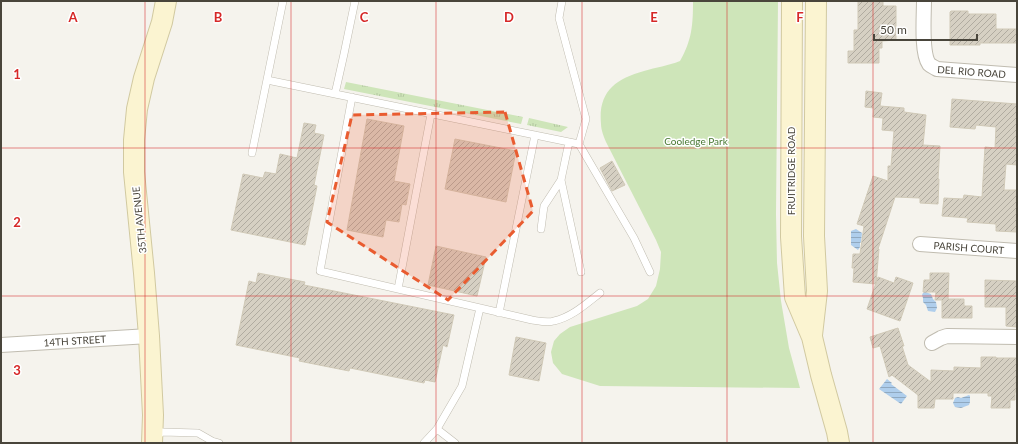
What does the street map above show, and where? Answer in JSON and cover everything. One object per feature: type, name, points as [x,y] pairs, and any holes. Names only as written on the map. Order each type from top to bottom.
[{"type":"main road","name":"35TH AVENUE","points":[[153,442],[149,336],[134,172],[134,140],[137,109],[144,78],[162,22],[166,1]]},
{"type":"main road","name":"FRUITRIDGE ROAD","points":[[792,1],[791,237],[794,296],[812,337],[837,432],[838,443]]},
{"type":"main road","name":"FRUITRIDGE ROAD","points":[[812,337],[817,291],[814,236],[816,1]]},
{"type":"street","name":"DEL RIO ROAD","points":[[924,1],[925,53],[929,64],[932,67],[937,69],[1017,75]]},
{"type":"street","name":"PARISH COURT","points":[[920,244],[1017,251]]},
{"type":"street","name":"14TH STREET","points":[[1,345],[149,336]]},
{"type":"street","points":[[932,343],[947,336],[1017,337]]},
{"type":"lane","points":[[252,153],[283,1]]},
{"type":"lane","points":[[335,94],[355,1]]},
{"type":"lane","points":[[562,1],[559,18],[586,119],[579,144],[634,238],[650,272]]},
{"type":"lane","points":[[267,80],[579,144]]},
{"type":"lane","points":[[352,98],[320,271],[543,322],[554,321],[569,316],[600,293]]},
{"type":"lane","points":[[398,289],[430,114]]},
{"type":"lane","points":[[499,313],[535,135]]},
{"type":"lane","points":[[569,142],[562,180],[581,272]]},
{"type":"lane","points":[[541,229],[544,206],[562,180]]},
{"type":"lane","points":[[424,443],[437,429],[462,386],[480,308]]},
{"type":"lane","points":[[437,429],[455,443]]},
{"type":"lane","points":[[153,442],[162,432],[168,432],[198,433],[213,442]]},
{"type":"highlighted area","points":[[505,112],[533,211],[448,300],[327,222],[352,115]]},
{"type":"green space","name":"Cooledge Park","points":[[693,1],[778,1],[777,263],[781,301],[789,348],[800,388],[600,386],[562,374],[553,363],[551,352],[554,341],[560,334],[570,327],[637,306],[648,299],[656,286],[660,269],[661,252],[606,142],[602,129],[602,103],[610,88],[625,78],[680,61],[687,46],[691,32]]},
{"type":"green space","points":[[346,82],[523,117],[521,124],[344,89]]},
{"type":"green space","points":[[529,118],[568,127],[561,132],[527,125]]},
{"type":"water","points":[[856,229],[862,233],[860,247],[858,250],[851,245],[851,231]]},
{"type":"water","points":[[925,292],[931,294],[936,302],[937,308],[935,312],[928,311],[923,302],[922,295]]},
{"type":"water","points":[[887,379],[892,383],[891,384],[907,396],[901,404],[879,389]]},
{"type":"water","points":[[969,395],[969,405],[961,408],[955,407],[953,403],[955,398],[961,398]]},
{"type":"building","points":[[858,1],[883,1],[883,6],[896,6],[896,40],[882,41],[882,48],[879,48],[879,63],[848,63],[848,51],[854,51],[854,30],[858,30]]},
{"type":"building","points":[[951,11],[968,11],[968,14],[996,14],[996,29],[1017,29],[1017,43],[950,45]]},
{"type":"building","points":[[866,91],[882,93],[880,106],[904,108],[904,112],[926,115],[923,145],[940,146],[938,204],[920,203],[920,198],[895,197],[878,249],[876,284],[853,282],[853,254],[860,254],[864,226],[857,224],[873,176],[888,181],[888,166],[891,166],[894,131],[882,130],[883,118],[873,117],[874,108],[865,107]]},
{"type":"building","points":[[952,99],[1017,104],[1017,165],[1006,164],[1004,190],[1017,190],[1017,232],[996,231],[996,224],[967,222],[968,218],[942,216],[944,198],[963,199],[964,195],[982,197],[985,147],[995,148],[996,127],[976,125],[975,129],[950,127]]},
{"type":"building","points":[[367,119],[404,126],[394,181],[410,184],[406,205],[402,204],[399,222],[386,220],[383,237],[347,230]]},
{"type":"building","points":[[304,123],[316,125],[314,133],[324,135],[314,185],[317,186],[305,245],[231,230],[243,174],[263,178],[265,172],[276,174],[280,154],[297,158]]},
{"type":"building","points":[[455,139],[516,151],[506,202],[445,189]]},
{"type":"building","points":[[612,161],[625,185],[612,191],[600,168]]},
{"type":"building","points":[[436,246],[486,257],[477,296],[428,285]]},
{"type":"building","points":[[258,273],[305,282],[304,285],[454,315],[447,347],[443,345],[435,382],[425,380],[424,383],[350,368],[349,371],[299,361],[300,358],[236,345],[249,281],[256,283]]},
{"type":"building","points":[[930,273],[949,273],[948,299],[964,299],[964,306],[972,306],[972,318],[942,318],[942,300],[935,300],[936,292],[923,292],[924,280],[930,280]]},
{"type":"building","points":[[878,277],[894,283],[896,277],[913,283],[900,321],[867,309]]},
{"type":"building","points":[[985,280],[1017,281],[1017,327],[1006,326],[1006,307],[985,307]]},
{"type":"building","points":[[898,328],[908,365],[931,382],[931,370],[954,371],[954,367],[981,368],[981,357],[1017,358],[1015,400],[1010,400],[1010,408],[991,408],[992,396],[988,396],[988,393],[953,393],[953,399],[935,399],[934,408],[918,408],[918,395],[892,375],[889,377],[880,346],[873,348],[870,337]]},
{"type":"building","points":[[516,337],[546,343],[539,381],[509,375]]}]
